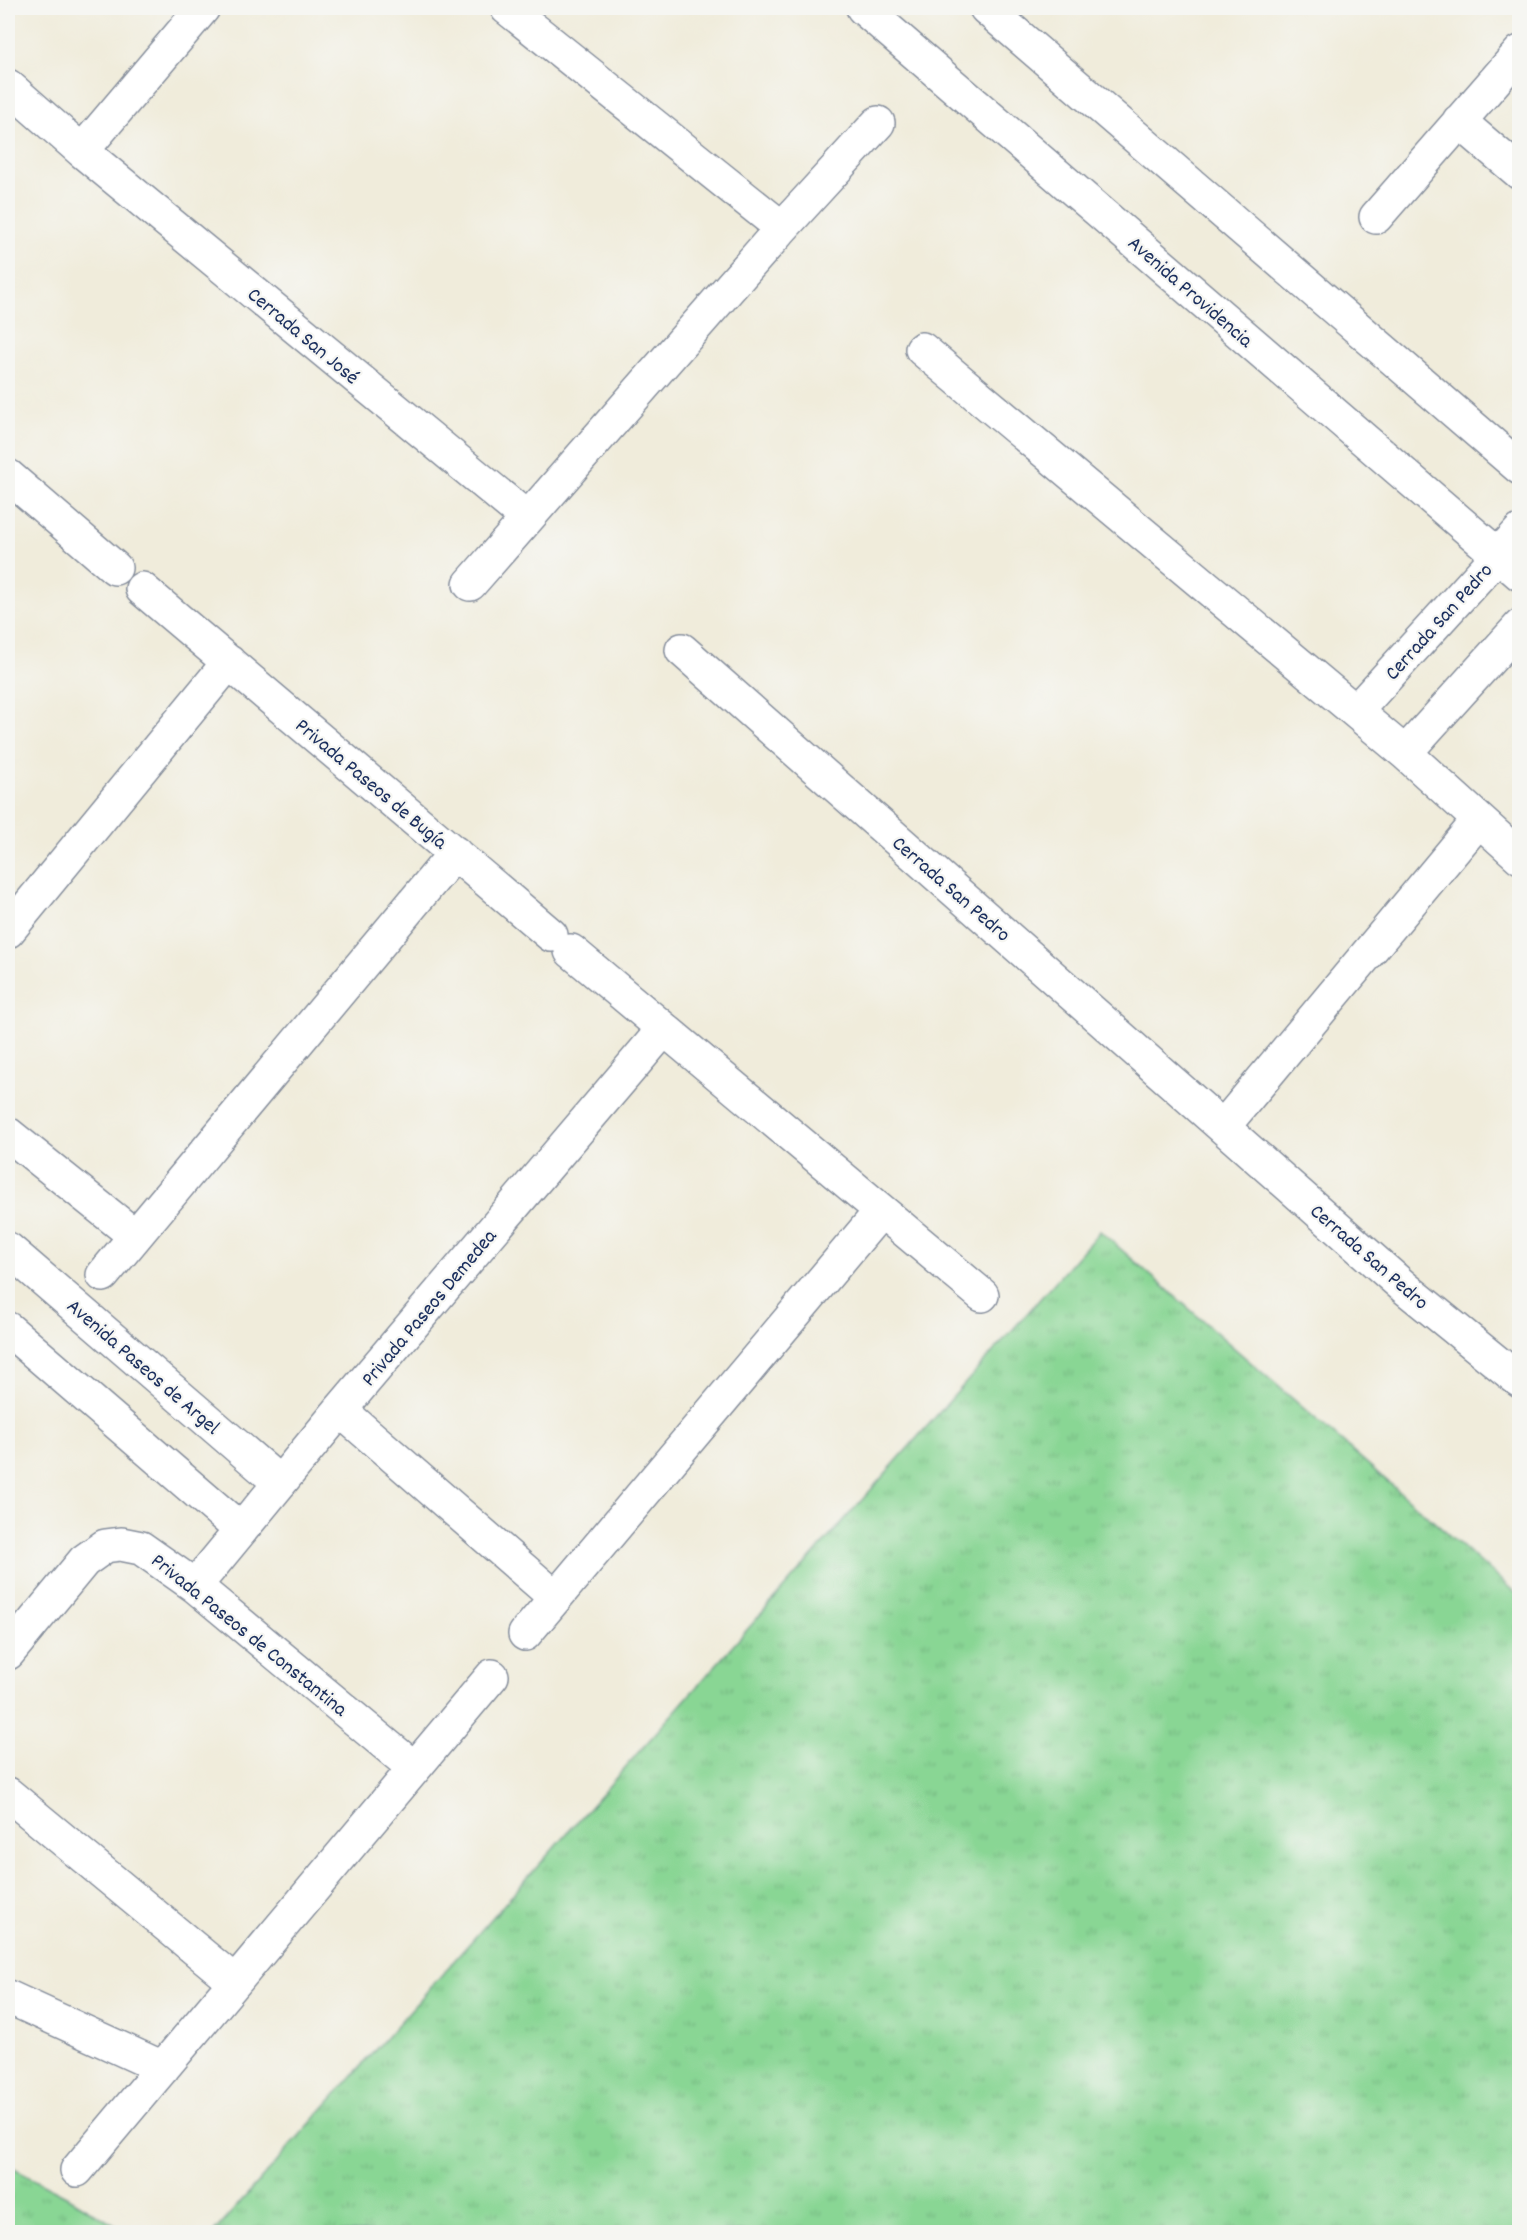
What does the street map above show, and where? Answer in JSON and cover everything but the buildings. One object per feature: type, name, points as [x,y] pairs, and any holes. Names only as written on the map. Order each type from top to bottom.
[{"type":"street","points":[[82,151],[203,8]]},
{"type":"street","points":[[507,8],[782,228]]},
{"type":"street","name":"Avenida Providencia","points":[[863,8],[1508,564]]},
{"type":"street","points":[[986,8],[1520,468]]},
{"type":"street","points":[[1376,217],[1520,52]]},
{"type":"street","name":"Cerrada San José","points":[[8,87],[82,151],[527,518]]},
{"type":"street","points":[[1459,122],[1520,173]]},
{"type":"street","points":[[470,584],[782,228],[878,123]]},
{"type":"street","points":[[922,349],[1356,711],[1520,857]]},
{"type":"street","points":[[12,488],[115,568]]},
{"type":"street","name":"Cerrada San Pedro","points":[[1356,711],[1508,564],[1520,531]]},
{"type":"street","name":"Privada Paseos de Bugía","points":[[103,1275],[454,853],[142,589]]},
{"type":"street","points":[[1405,753],[1520,626]]},
{"type":"street","name":"Cerrada San Pedro","points":[[682,650],[1404,1287],[1520,1381]]},
{"type":"street","points":[[8,931],[230,662]]},
{"type":"street","points":[[1223,1127],[1479,820]]},
{"type":"street","points":[[454,853],[982,1295]]},
{"type":"street","name":"Privada Paseos Demedea","points":[[195,1586],[340,1410],[663,1030]]},
{"type":"street","points":[[8,1134],[134,1235]]},
{"type":"street","points":[[525,1634],[881,1211]]},
{"type":"street","name":"Avenida Paseos de Argel","points":[[8,1250],[280,1483]]},
{"type":"street","points":[[8,1329],[241,1530]]},
{"type":"street","points":[[340,1410],[555,1597]]},
{"type":"street","name":"Privada Paseos de Constantina","points":[[8,1653],[84,1561],[105,1546],[121,1544],[141,1548],[195,1586],[414,1768]]},
{"type":"street","points":[[77,2170],[492,1676]]},
{"type":"street","points":[[8,1794],[236,1982]]},
{"type":"street","points":[[8,1997],[164,2068]]},
{"type":"green space","points":[[1100,1231],[1519,1596],[1519,2232],[214,2232]]},
{"type":"green space","points":[[8,2166],[66,2196],[126,2232],[8,2232]]}]
